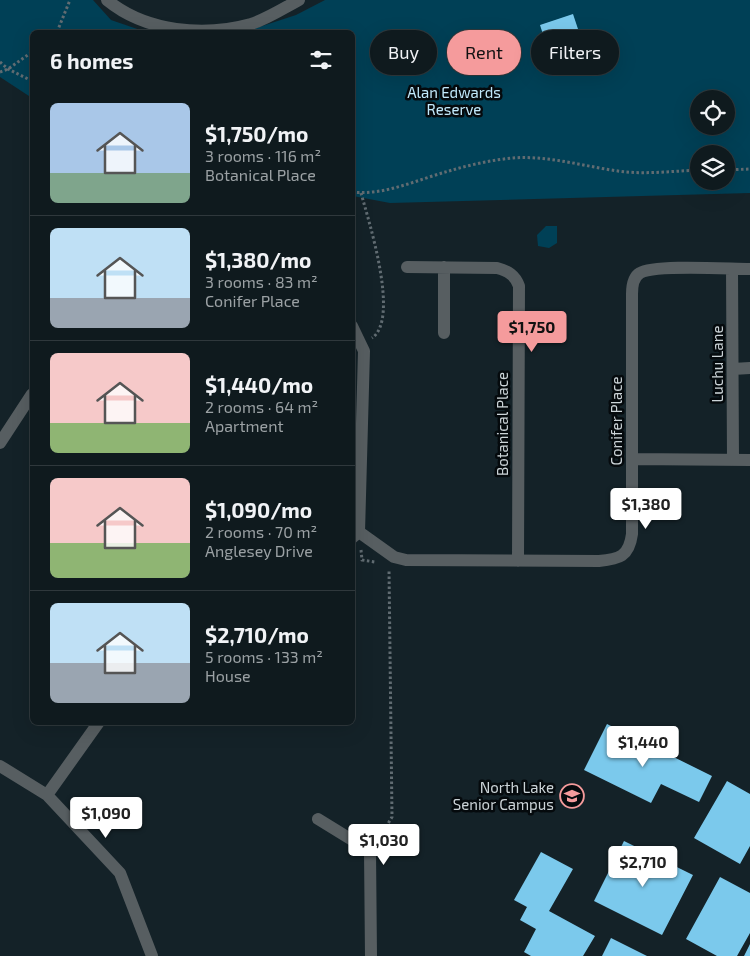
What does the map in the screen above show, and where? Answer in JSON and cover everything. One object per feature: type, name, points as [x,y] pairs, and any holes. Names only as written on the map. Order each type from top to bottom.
[{"type":"street","points":[[107,0],[137,19],[163,28],[194,30]]},
{"type":"street","points":[[215,30],[252,24],[299,0]]},
{"type":"street","name":"Botanical Place","points":[[408,267],[497,268],[507,270],[519,286],[518,561]]},
{"type":"street","points":[[444,268],[444,333]]},
{"type":"street","name":"Conifer Place","points":[[356,535],[394,557],[406,560],[598,561],[612,560],[622,556],[628,550],[632,534],[632,294],[634,278],[640,273],[658,268],[750,269]]},
{"type":"street","name":"Luchu Lane","points":[[732,269],[733,460]]},
{"type":"street","points":[[355,332],[364,351],[356,535]]},
{"type":"street","points":[[733,369],[750,368]]},
{"type":"street","points":[[0,443],[30,397]]},
{"type":"street","points":[[632,459],[750,460]]},
{"type":"street","points":[[47,795],[97,725]]},
{"type":"street","points":[[0,766],[47,795],[120,874],[152,956]]},
{"type":"street","points":[[318,819],[370,853],[371,956]]},
{"type":"path","points":[[58,30],[70,0]]},
{"type":"path","points":[[0,72],[8,69],[30,53]]},
{"type":"path","points":[[0,62],[8,69],[30,80]]},
{"type":"path","points":[[355,192],[408,185],[449,171],[513,158],[536,158],[629,172],[690,170]]},
{"type":"path","points":[[735,170],[750,169]]},
{"type":"path","points":[[361,193],[380,266],[384,317],[379,332],[361,345]]},
{"type":"path","points":[[356,535],[362,560],[380,562]]},
{"type":"path","points":[[370,853],[392,817],[389,564]]},
{"type":"green space","points":[[0,0],[93,0],[111,20],[140,30],[30,30],[30,97],[0,77]]},
{"type":"green space","name":"Alan Edwards Reserve","points":[[325,0],[750,0],[750,193],[390,203],[355,196],[355,30],[250,30],[296,15]]},
{"type":"green space","points":[[546,226],[557,226],[557,243],[549,248],[538,246],[537,235]]},
{"type":"building","points":[[573,14],[578,30],[542,30],[540,25]]},
{"type":"building","points":[[607,724],[712,776],[699,802],[661,784],[651,803],[584,770]]},
{"type":"building","points":[[727,781],[750,794],[750,846],[740,864],[694,838]]},
{"type":"building","points":[[624,841],[693,875],[662,935],[594,901]]},
{"type":"building","points":[[541,852],[573,869],[549,911],[595,936],[583,956],[531,956],[524,952],[536,929],[520,920],[527,907],[514,900]]},
{"type":"building","points":[[720,877],[750,893],[750,933],[737,956],[717,956],[686,939]]},
{"type":"building","points":[[611,938],[647,956],[602,956]]},
{"type":"building","points":[[750,944],[750,956],[744,956]]},
{"type":"place","name":"North Lake Senior Campus","points":[[572,796]]}]
